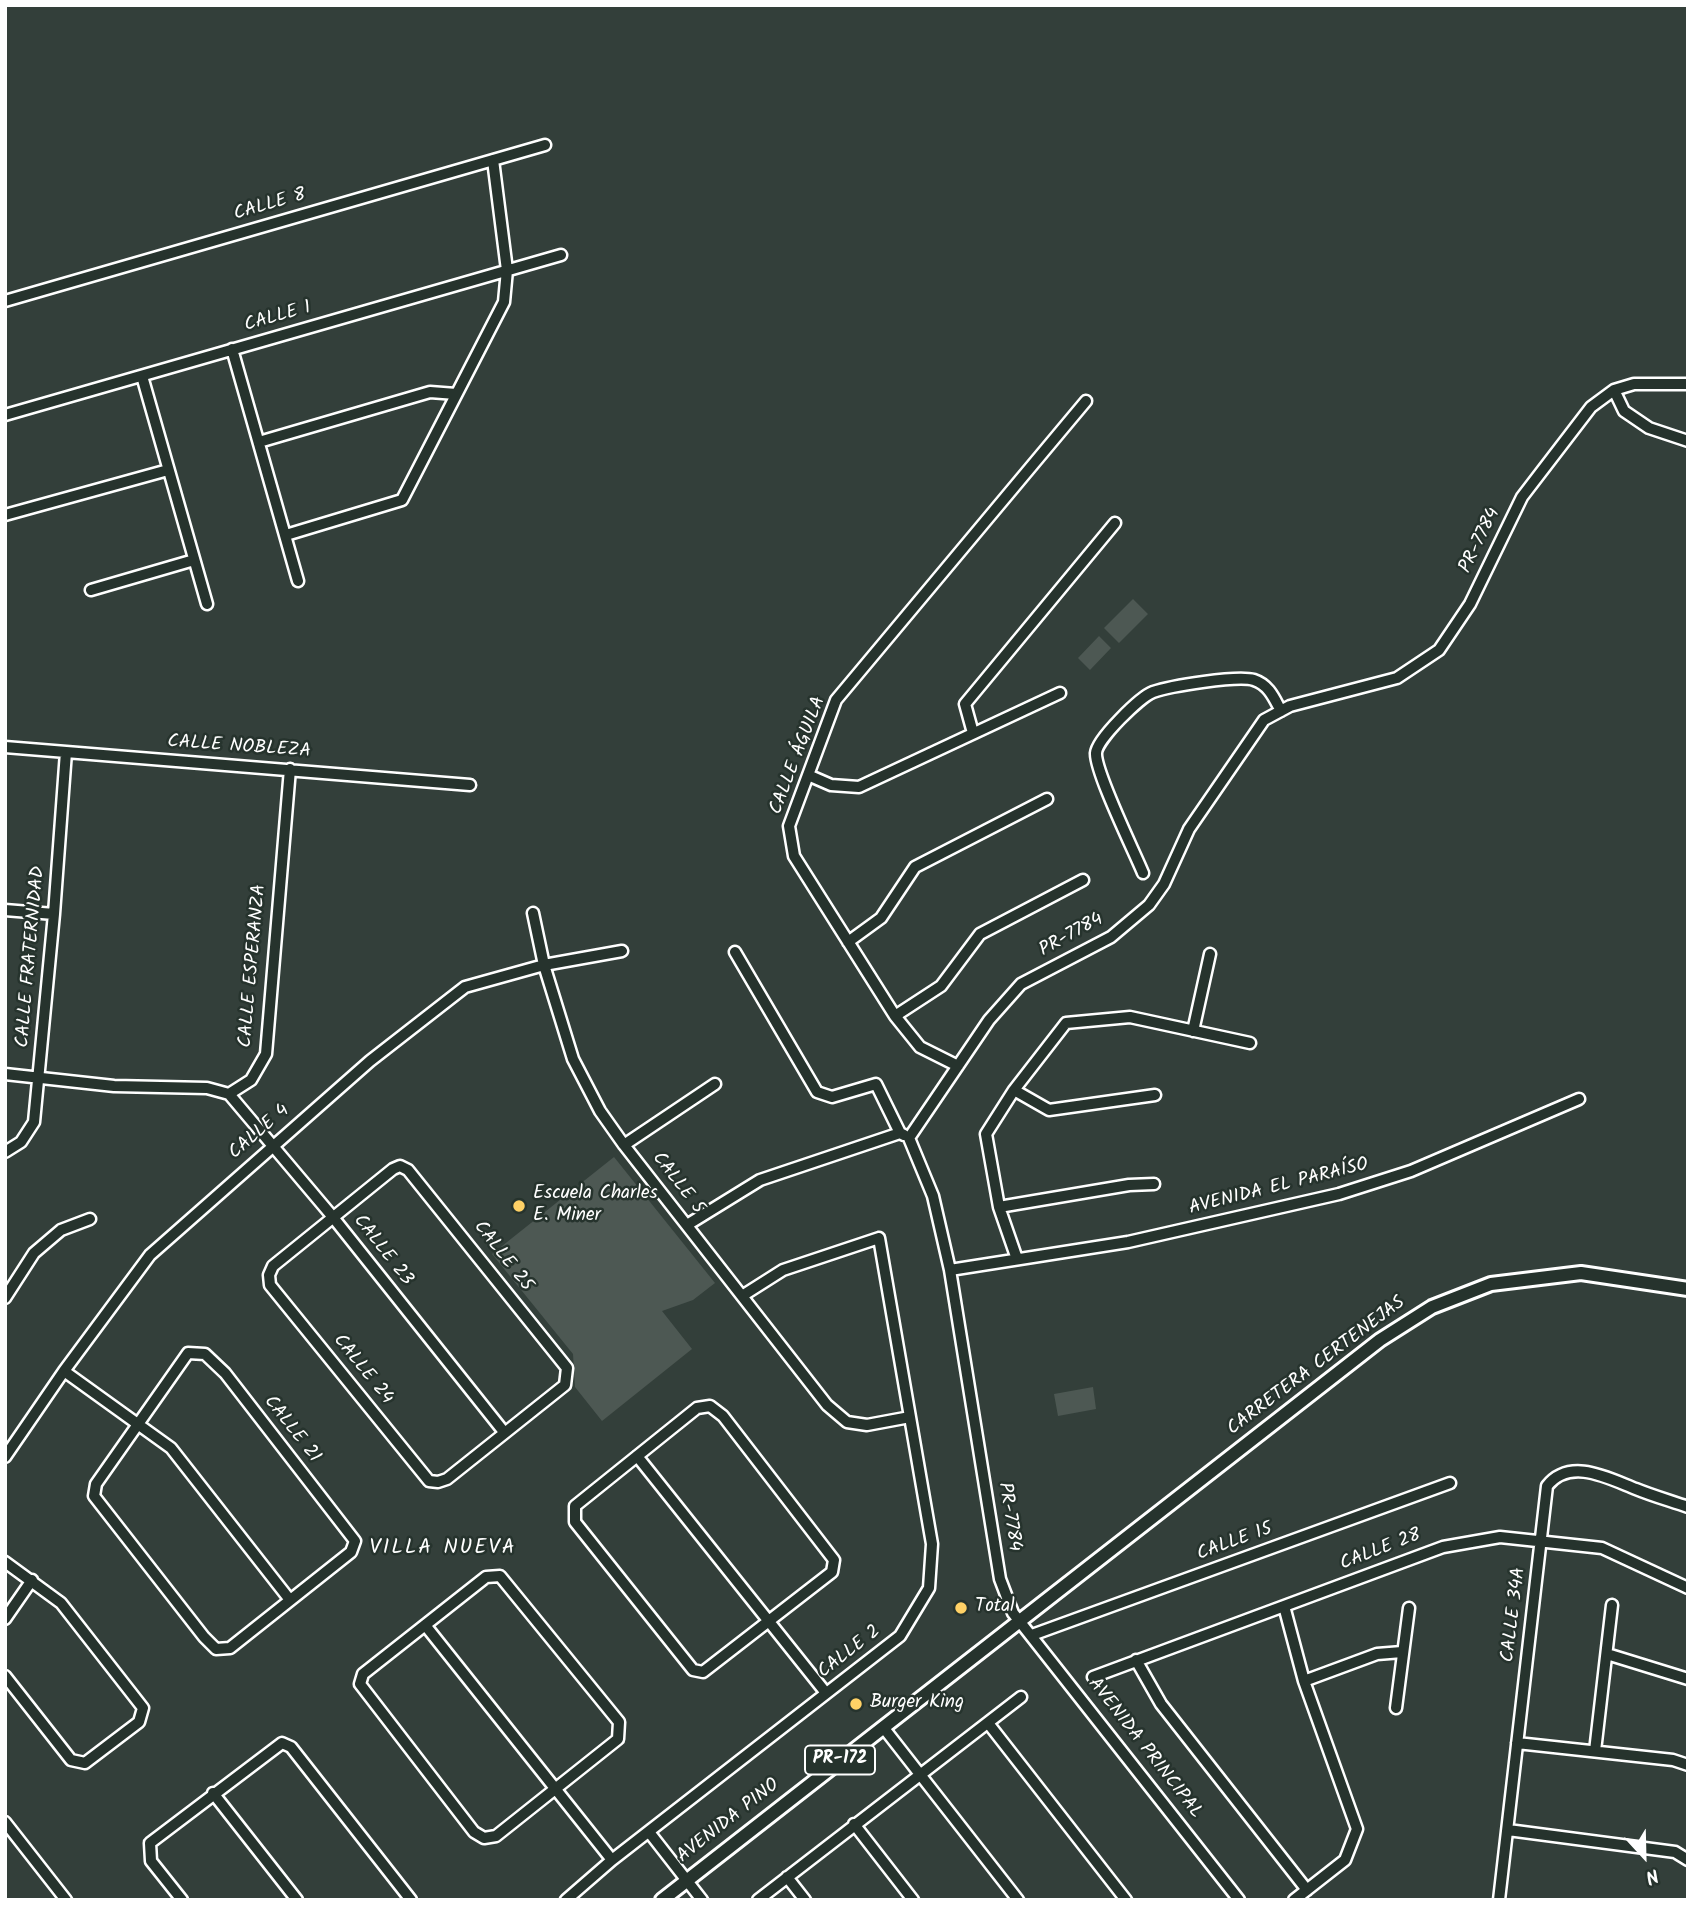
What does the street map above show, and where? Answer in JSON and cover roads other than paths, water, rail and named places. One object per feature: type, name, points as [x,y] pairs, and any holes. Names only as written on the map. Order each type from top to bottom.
[{"type":"main road","name":"CARRETERA CERTENEJAS","points":[[1018,1621],[1380,1340],[1432,1307],[1491,1284],[1581,1273],[1688,1289]]},
{"type":"main road","name":"AVENIDA PINO","points":[[662,1900],[1018,1621]]},
{"type":"street","name":"CALLE 8","points":[[5,301],[545,145]]},
{"type":"street","points":[[286,535],[402,500],[504,302],[507,270],[493,160]]},
{"type":"street","name":"CALLE 1","points":[[5,415],[561,255]]},
{"type":"street","points":[[232,349],[299,581]]},
{"type":"street","points":[[142,376],[207,604]]},
{"type":"street","name":"PR-7784","points":[[1018,1621],[1000,1579],[950,1270],[933,1196],[904,1136],[958,1066],[989,1020],[1021,984],[1111,937],[1149,905],[1164,884],[1189,829],[1264,720],[1290,706],[1397,678],[1439,650],[1470,604],[1522,496],[1591,407],[1614,390],[1634,384],[1688,384]]},
{"type":"street","points":[[1614,390],[1624,411],[1649,428],[1688,441]]},
{"type":"street","points":[[259,442],[430,392],[456,394]]},
{"type":"street","name":"CALLE ÁGUILA","points":[[958,1066],[920,1047],[895,1016],[794,856],[789,826],[836,700],[1086,401]]},
{"type":"street","points":[[5,515],[168,470]]},
{"type":"street","points":[[973,733],[965,704],[1115,523]]},
{"type":"street","points":[[91,590],[194,560]]},
{"type":"street","points":[[1143,873],[1097,765],[1098,744],[1107,732],[1152,692],[1230,678],[1254,680],[1263,684],[1270,690],[1280,711]]},
{"type":"street","points":[[808,775],[831,785],[859,787],[1060,693]]},
{"type":"street","name":"CALLE NOBLEZA","points":[[5,747],[471,785]]},
{"type":"street","name":"CALLE FRATERNIDAD","points":[[5,1152],[20,1142],[34,1122],[40,1077],[66,752]]},
{"type":"street","name":"CALLE ESPERANZA","points":[[229,1094],[251,1080],[266,1054],[290,769]]},
{"type":"street","points":[[848,942],[881,918],[915,867],[1047,799]]},
{"type":"street","points":[[895,1016],[941,986],[980,934],[1083,880]]},
{"type":"street","points":[[5,910],[54,914]]},
{"type":"street","name":"CALLE 5","points":[[533,914],[544,965],[573,1059],[600,1111],[624,1145],[827,1405],[847,1422],[867,1424],[910,1417]]},
{"type":"street","name":"CALLE 4","points":[[5,1457],[149,1255],[370,1061],[465,987],[544,965],[622,951]]},
{"type":"street","points":[[687,1225],[760,1180],[904,1136],[876,1084],[832,1097],[817,1092],[735,953]]},
{"type":"street","points":[[1193,1031],[1210,954]]},
{"type":"street","points":[[1017,1259],[999,1207],[986,1135],[1014,1090],[1066,1023],[1130,1017],[1250,1043]]},
{"type":"street","points":[[5,1074],[114,1086],[206,1088],[229,1094]]},
{"type":"street","points":[[624,1145],[715,1084]]},
{"type":"street","points":[[1014,1090],[1049,1110],[1155,1095]]},
{"type":"street","name":"CALLE 23","points":[[229,1094],[332,1216],[504,1432]]},
{"type":"street","name":"AVENIDA EL PARAÍSO","points":[[950,1270],[1128,1242],[1339,1194],[1411,1171],[1579,1099]]},
{"type":"street","name":"CALLE 25","points":[[332,1216],[400,1166],[408,1170],[475,1251],[567,1368],[565,1385],[504,1432]]},
{"type":"street","points":[[999,1207],[1129,1185],[1154,1184]]},
{"type":"street","name":"CALLE 24","points":[[332,1216],[273,1266],[269,1275],[270,1284],[429,1481],[447,1479],[504,1432]]},
{"type":"street","points":[[5,1298],[34,1253],[61,1230],[90,1219]]},
{"type":"street","name":"CALLE 2","points":[[566,1900],[612,1860],[900,1636],[929,1587],[932,1544],[879,1238],[783,1270],[742,1296]]},
{"type":"street","name":"CALLE 21","points":[[138,1423],[188,1353],[205,1354],[225,1373],[355,1541],[351,1552],[290,1600]]},
{"type":"street","points":[[64,1371],[138,1423],[170,1448],[290,1600],[230,1648],[216,1649],[204,1637],[94,1496],[96,1484],[138,1423]]},
{"type":"street","points":[[710,1406],[723,1416],[834,1560],[832,1572],[703,1672],[693,1670],[575,1522],[575,1506],[637,1456],[697,1408],[710,1406]]},
{"type":"street","points":[[637,1456],[826,1693]]},
{"type":"street","name":"CALLE 34A","points":[[1499,1900],[1547,1486],[1556,1475],[1576,1471],[1608,1477],[1688,1507]]},
{"type":"street","name":"CALLE 15","points":[[1032,1635],[1450,1483]]},
{"type":"street","name":"CALLE 28","points":[[1093,1677],[1443,1546],[1500,1537],[1602,1548],[1688,1588]]},
{"type":"street","points":[[5,1562],[61,1603],[143,1708],[139,1721],[92,1758],[85,1763],[71,1760],[5,1676]]},
{"type":"street","points":[[500,1576],[618,1722],[618,1739],[496,1836],[484,1838],[474,1832],[360,1684],[363,1674],[425,1625],[486,1577],[500,1576]]},
{"type":"street","points":[[5,1619],[32,1580]]},
{"type":"street","points":[[1595,1751],[1612,1605]]},
{"type":"street","points":[[1284,1606],[1304,1681],[1357,1829],[1345,1860],[1294,1900]]},
{"type":"street","points":[[1396,1708],[1409,1608]]},
{"type":"street","name":"AVENIDA PRINCIPAL","points":[[1018,1621],[1032,1635],[1239,1900]]},
{"type":"street","points":[[425,1625],[612,1860]]},
{"type":"street","points":[[1304,1681],[1377,1654],[1402,1651]]},
{"type":"street","points":[[1607,1654],[1688,1679]]},
{"type":"street","points":[[1136,1660],[1161,1704],[1307,1890]]},
{"type":"street","points":[[758,1900],[1021,1697]]},
{"type":"street","points":[[988,1723],[1126,1900]]},
{"type":"street","points":[[883,1727],[1018,1900]]},
{"type":"street","points":[[182,1900],[151,1861],[150,1843],[282,1743],[291,1747],[411,1900]]},
{"type":"street","points":[[1517,1743],[1673,1760],[1688,1765]]},
{"type":"street","points":[[213,1793],[297,1900]]},
{"type":"street","points":[[5,1822],[66,1900]]},
{"type":"street","points":[[854,1824],[913,1900]]},
{"type":"street","points":[[1508,1830],[1675,1852],[1688,1860]]},
{"type":"street","points":[[649,1832],[702,1900]]},
{"type":"street","points":[[787,1877],[805,1900]]},
{"type":"place","name":"Escuela Charles E. Miner","points":[[519,1206]]},
{"type":"place","name":"Total","points":[[961,1608]]},
{"type":"place","name":"Burger King","points":[[856,1704]]},
{"type":"district","name":"VILLA NUEVA","points":[[443,1549]]}]
